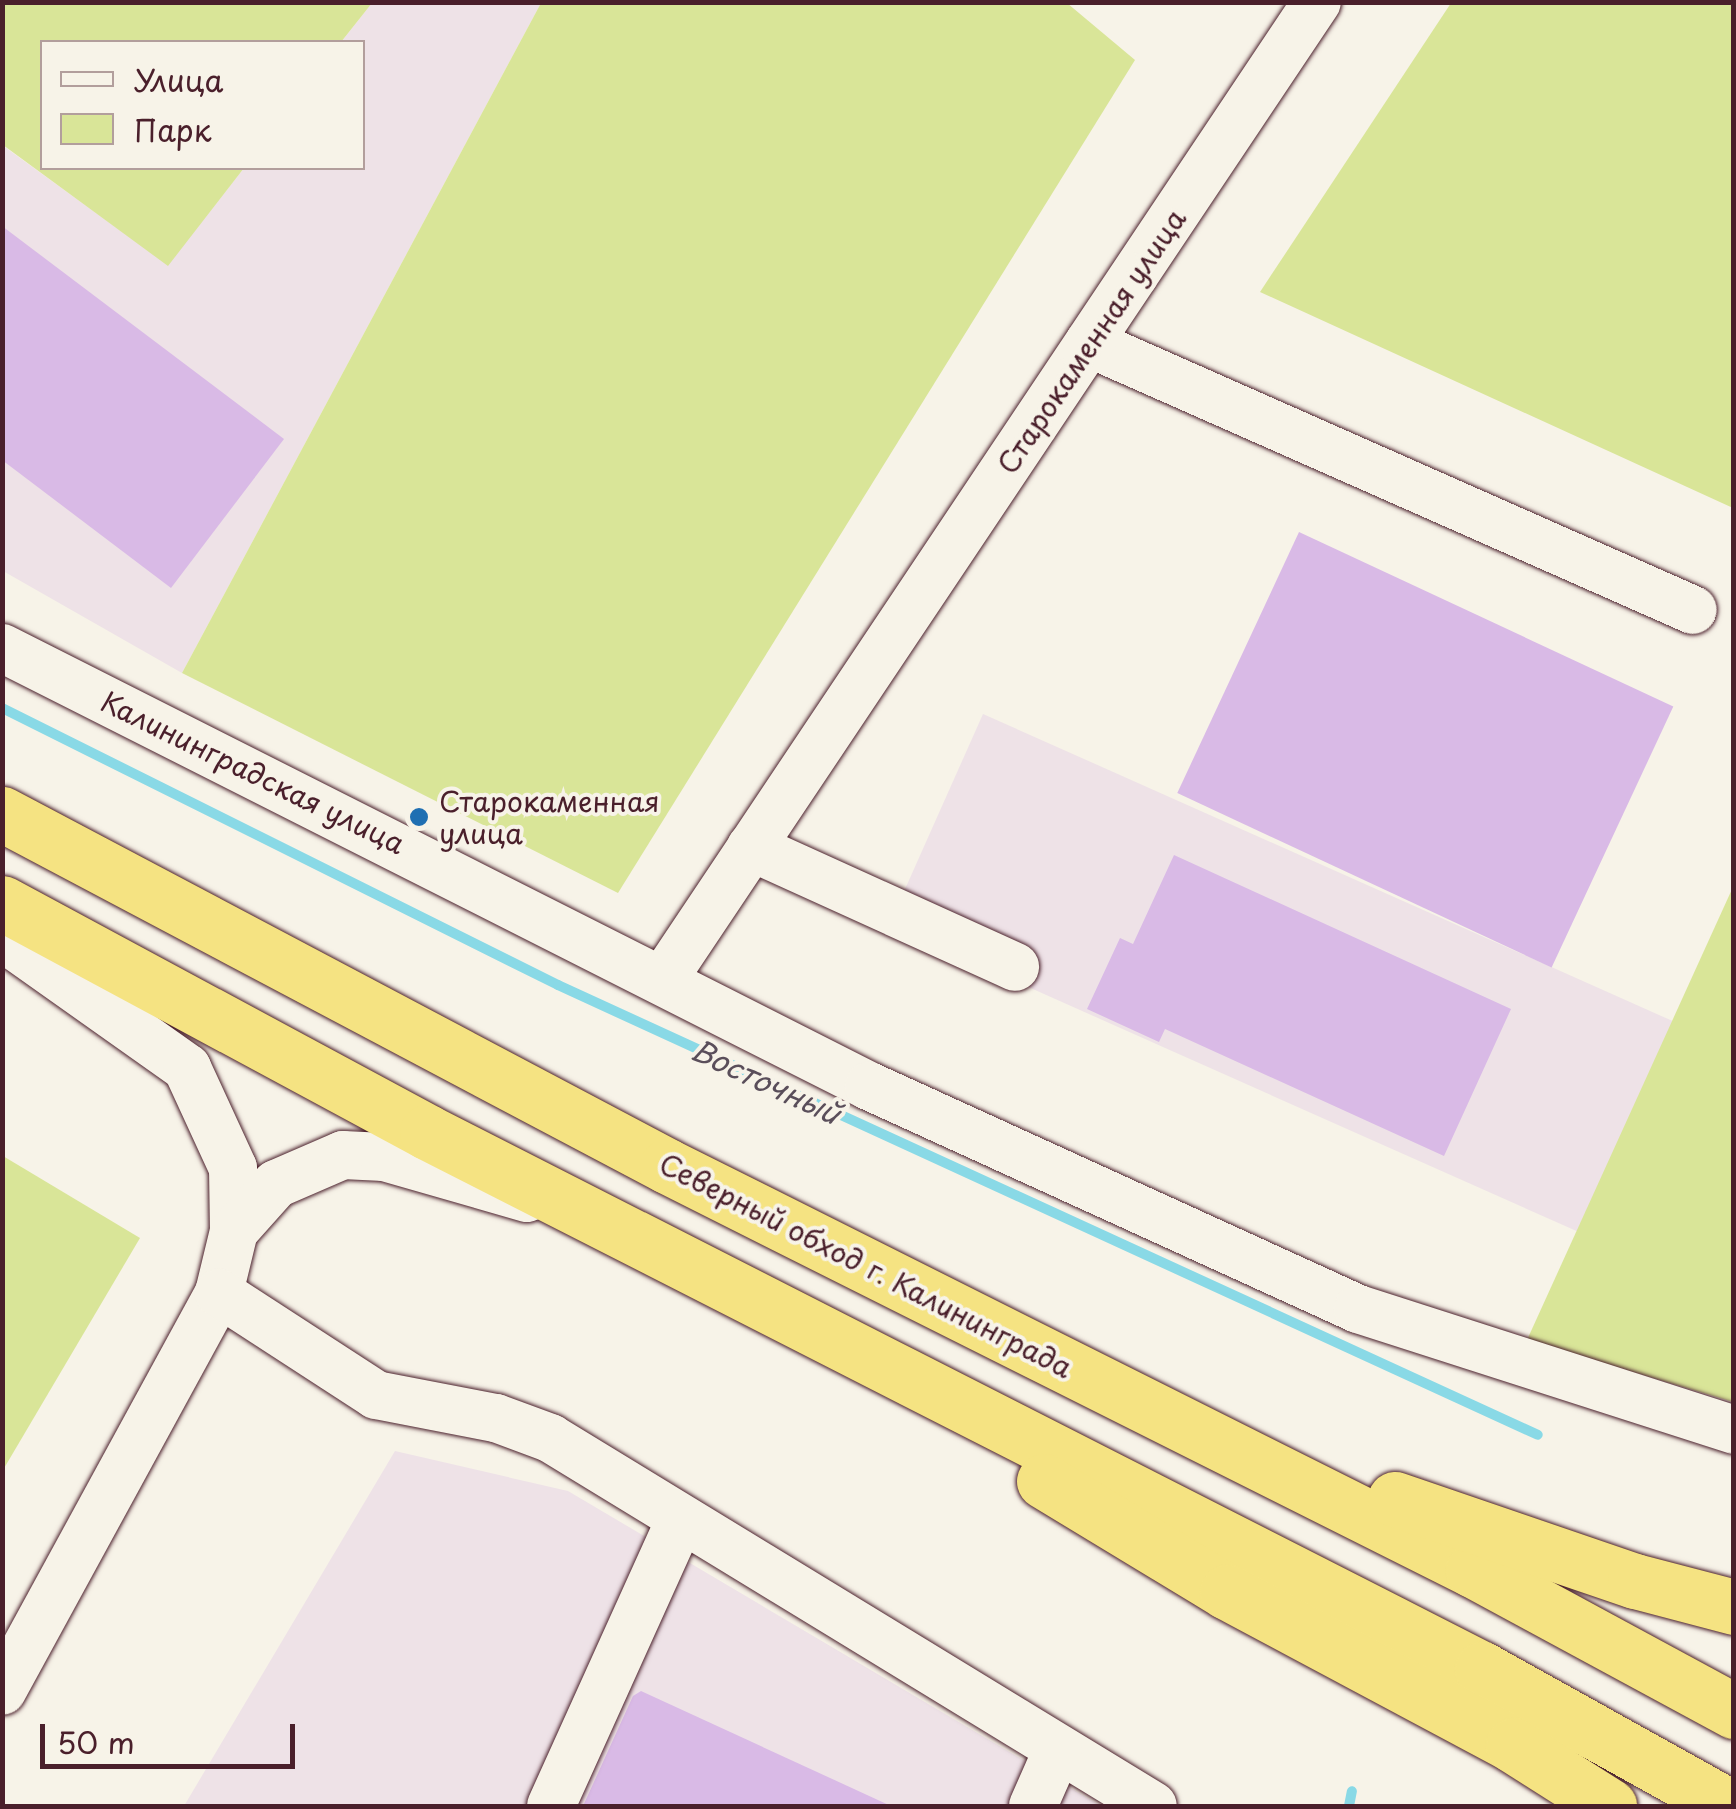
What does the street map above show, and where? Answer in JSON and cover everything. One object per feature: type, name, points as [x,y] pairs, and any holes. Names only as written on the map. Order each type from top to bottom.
[{"type":"highway","name":"Северный обход г. Калининграда","points":[[2,814],[362,1008],[1166,1418],[1474,1570],[1734,1711]]},
{"type":"highway","points":[[2,903],[576,1207],[1482,1668],[1728,1806]]},
{"type":"highway","points":[[799,1320],[923,1407],[1180,1564],[1512,1745],[1602,1803]]},
{"type":"highway","points":[[1166,1418],[1635,1581],[1734,1607]]},
{"type":"street","name":"Старокаменная улица","points":[[664,978],[1317,2]]},
{"type":"street","points":[[1089,343],[1694,610]]},
{"type":"street","name":"Калининградская улица","points":[[2,648],[664,978],[869,1086],[1358,1309],[1734,1430]]},
{"type":"street","points":[[751,847],[1016,967]]},
{"type":"street","points":[[2,937],[186,1068],[233,1168],[234,1231],[219,1293],[2,1690]]},
{"type":"street","points":[[234,1231],[276,1184],[342,1154],[384,1157],[502,1194],[576,1207]]},
{"type":"street","points":[[219,1293],[376,1395],[526,1428],[1153,1806]]},
{"type":"street","points":[[551,1806],[680,1520]]},
{"type":"street","points":[[1033,1806],[1058,1749]]},
{"type":"shaded area","points":[[372,3],[541,3],[182,673],[3,571],[2,145],[168,265],[242,170],[365,170],[365,40],[343,40]]},
{"type":"shaded area","points":[[983,714],[1673,1021],[1579,1232],[889,925]]},
{"type":"shaded area","points":[[395,1451],[568,1491],[1101,1806],[184,1806]]},
{"type":"green space","points":[[3,2],[372,2],[343,40],[40,40],[40,170],[242,170],[168,266],[3,145]]},
{"type":"green space","points":[[541,3],[1067,3],[1135,60],[618,893],[182,673]]},
{"type":"green space","points":[[1451,3],[1733,3],[1733,508],[1260,292]]},
{"type":"green space","points":[[1733,887],[1733,1402],[1527,1340]]},
{"type":"green space","points":[[3,1156],[140,1238],[3,1470]]},
{"type":"building","points":[[2,226],[284,439],[171,588],[2,460]]},
{"type":"building","points":[[1299,532],[1673,707],[1552,968],[1177,793]]},
{"type":"building","points":[[1174,855],[1511,1009],[1444,1156],[1165,1029],[1159,1042],[1087,1009],[1120,938],[1133,944]]},
{"type":"building","points":[[641,1691],[891,1806],[583,1806],[633,1696]]},
{"type":"waterway","name":"Восточный","points":[[2,708],[558,985],[1538,1435]]},
{"type":"waterway","name":"Восточный","points":[[1349,1806],[1352,1791]]},
{"type":"place","name":"Старокаменная улица","points":[[419,817]]}]
